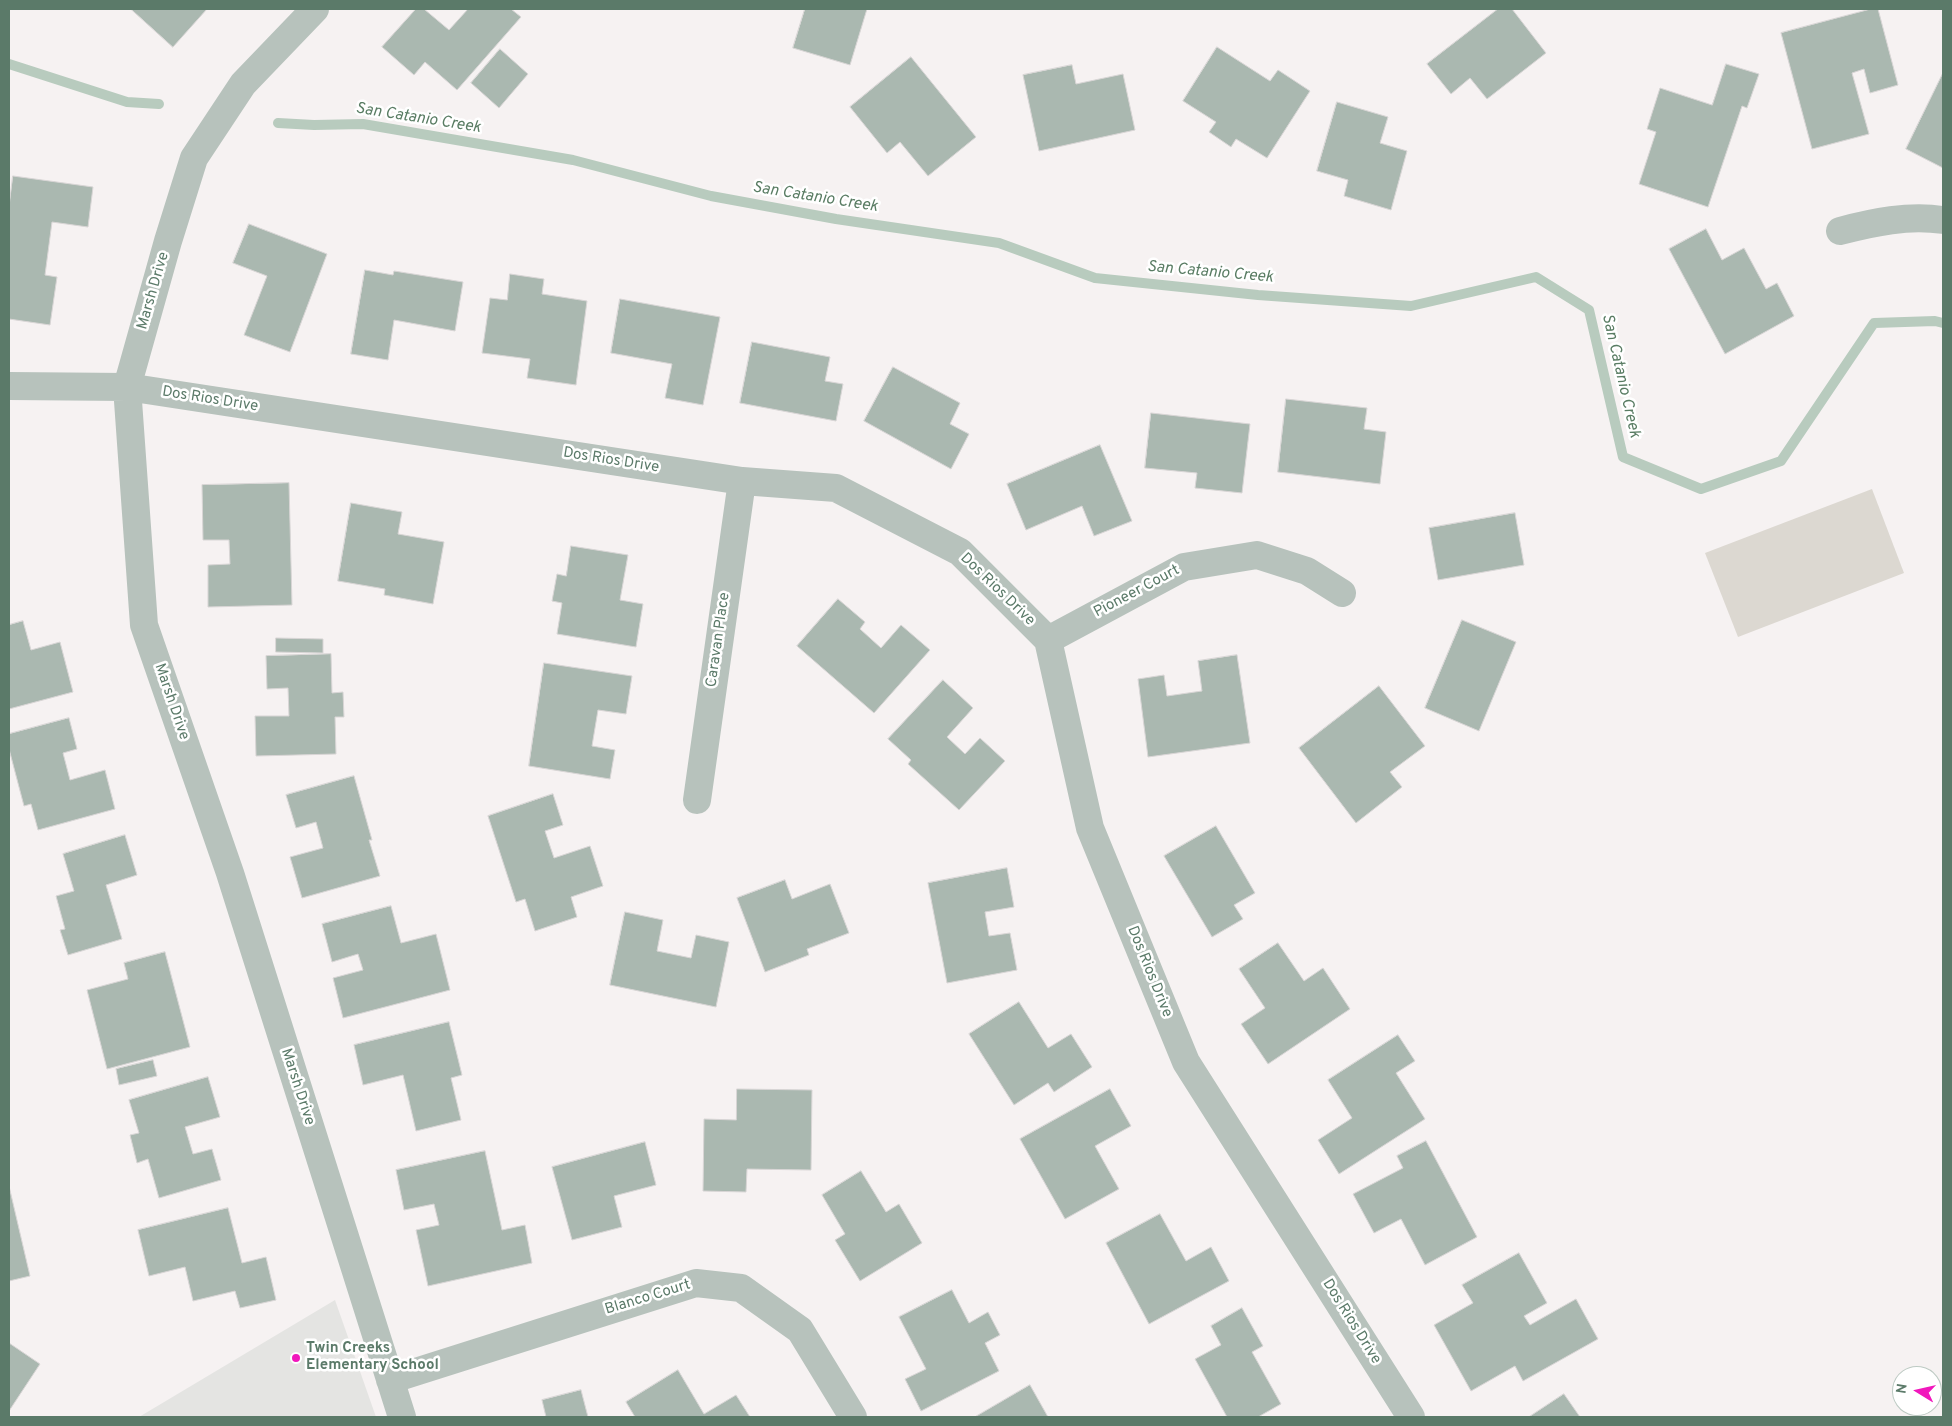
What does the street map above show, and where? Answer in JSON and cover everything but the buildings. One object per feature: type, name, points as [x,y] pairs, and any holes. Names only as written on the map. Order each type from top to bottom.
[{"type":"street","name":"Marsh Drive","points":[[315,9],[243,84],[194,158],[127,387],[144,625],[230,874],[402,1417]]},
{"type":"street","points":[[1840,231],[1871,223],[1922,217],[1943,220]]},
{"type":"street","name":"Dos Rios Drive","points":[[9,386],[127,387],[742,481],[836,488],[960,552],[1048,640],[1090,828],[1186,1062],[1411,1417]]},
{"type":"street","name":"Caravan Place","points":[[697,800],[742,481]]},
{"type":"street","name":"Pioneer Court","points":[[1048,640],[1184,567],[1257,555],[1308,571],[1342,593]]},
{"type":"street","name":"Blanco Court","points":[[390,1380],[696,1283],[742,1288],[800,1330],[853,1417]]},
{"type":"shaded area","points":[[1872,489],[1904,573],[1738,637],[1705,553]]},
{"type":"shaded area","name":"Twin Creeks Elementary School","points":[[335,1300],[376,1417],[139,1417]]},
{"type":"waterway","name":"San Catanio Creek","points":[[9,64],[127,102],[159,104]]},
{"type":"waterway","name":"San Catanio Creek","points":[[278,123],[314,125],[363,124],[573,160],[711,196],[836,219],[999,243],[1095,278],[1258,295],[1411,306],[1536,277],[1589,310],[1623,457],[1701,489],[1781,461],[1874,323],[1935,321],[1943,323]]},
{"type":"place","name":"Twin Creeks Elementary School","points":[[296,1358]]}]
